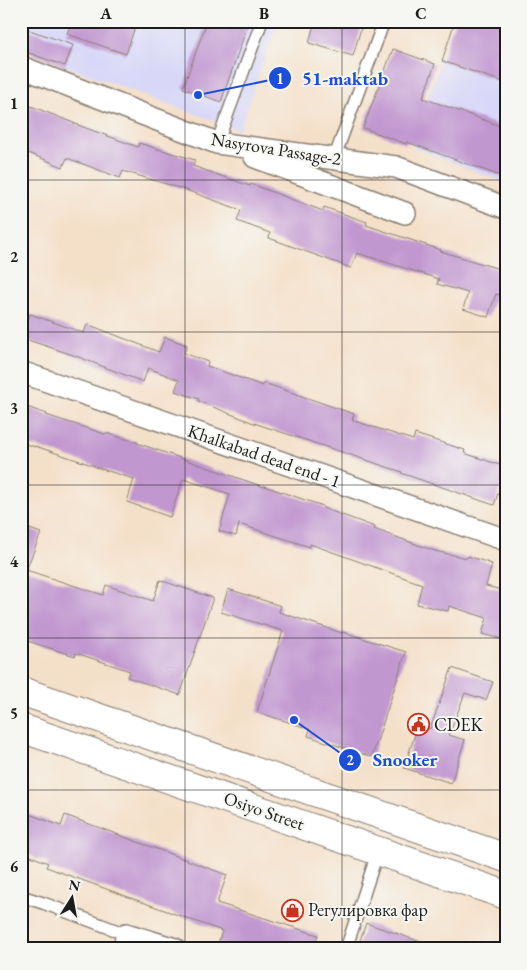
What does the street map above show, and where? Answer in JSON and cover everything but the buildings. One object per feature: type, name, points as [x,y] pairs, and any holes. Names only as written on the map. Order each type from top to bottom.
[{"type":"main road","name":"Osiyo Street","points":[[21,691],[506,858]]},
{"type":"main road","name":"Osiyo Street","points":[[21,728],[506,896]]},
{"type":"street","name":"Nasyrova Passage-2","points":[[21,67],[218,143],[396,167],[506,208]]},
{"type":"street","points":[[218,143],[405,213]]},
{"type":"street","name":"Khalkabad dead end - 1","points":[[21,372],[506,540]]},
{"type":"street","points":[[126,942],[175,949]]},
{"type":"lane","points":[[218,143],[262,21]]},
{"type":"lane","points":[[334,159],[384,21]]},
{"type":"lane","points":[[346,949],[378,851]]},
{"type":"lane","points":[[21,896],[42,903],[126,942]]},
{"type":"shaded area","points":[[21,21],[278,21],[239,130],[65,66],[72,45],[21,27]]},
{"type":"shaded area","points":[[454,21],[506,21],[506,183],[412,147]]},
{"type":"place","name":"51-maktab","points":[[198,95]]},
{"type":"place","name":"Snooker","points":[[294,720]]},
{"type":"place","name":"CDEK","points":[[418,725]]},
{"type":"place","name":"Регулировка фар","points":[[292,910]]}]
